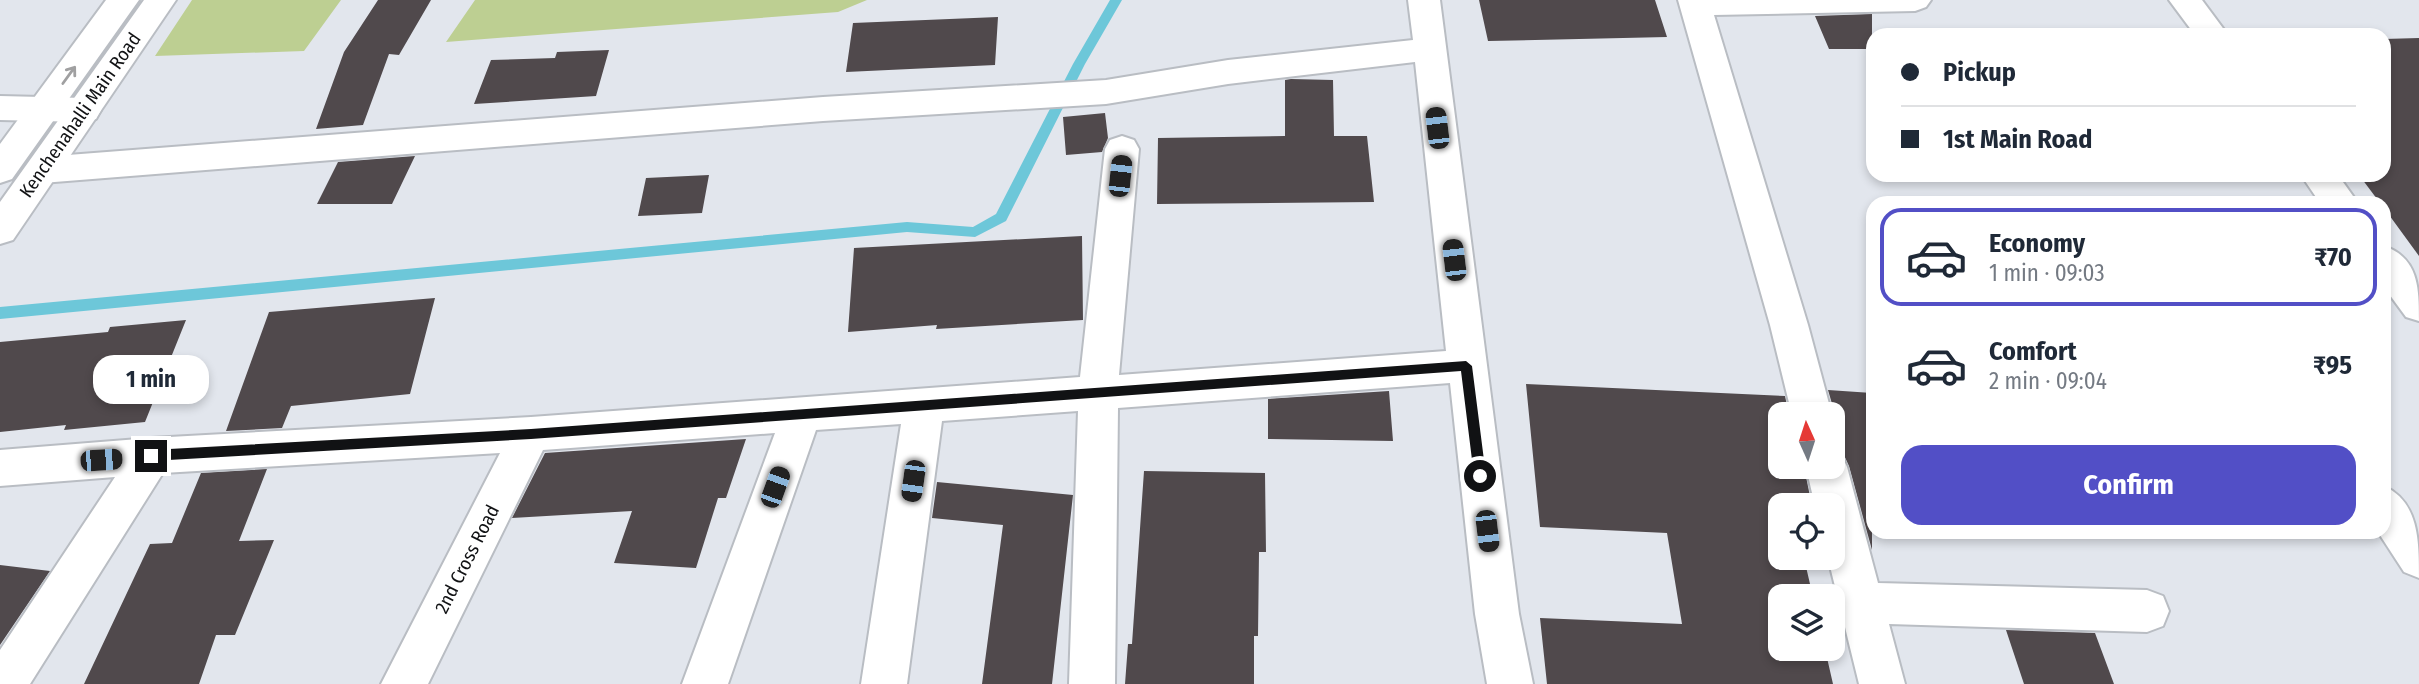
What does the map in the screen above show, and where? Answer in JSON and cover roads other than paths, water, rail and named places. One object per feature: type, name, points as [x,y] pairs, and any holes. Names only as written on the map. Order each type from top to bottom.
[{"type":"street","name":"Kenchenahalli Main Road","points":[[0,170],[123,0]]},
{"type":"street","name":"Kenchenahalli Main Road","points":[[0,230],[160,0]]},
{"type":"street","points":[[1424,0],[1497,614],[1510,684]]},
{"type":"street","points":[[1809,402],[1695,3],[1915,0]]},
{"type":"street","points":[[2185,0],[2207,28]]},
{"type":"street","points":[[42,170],[823,109],[1106,92],[1228,72],[1428,49]]},
{"type":"street","points":[[0,108],[84,110]]},
{"type":"street","points":[[1092,684],[1098,392],[1122,149]]},
{"type":"street","points":[[2391,269],[2419,306]]},
{"type":"street","points":[[0,468],[151,456],[531,434],[1466,366]]},
{"type":"street","points":[[884,684],[924,405]]},
{"type":"street","points":[[705,684],[802,413]]},
{"type":"street","name":"2nd Cross Road","points":[[404,684],[531,434]]},
{"type":"street","points":[[4,684],[151,456]]},
{"type":"street","points":[[1829,480],[1882,684]]},
{"type":"street","points":[[2391,516],[2419,558]]},
{"type":"street","points":[[1861,603],[2147,611]]},
{"type":"waterway","points":[[0,313],[907,227],[975,232],[1001,217],[1079,64],[1116,0]]}]
